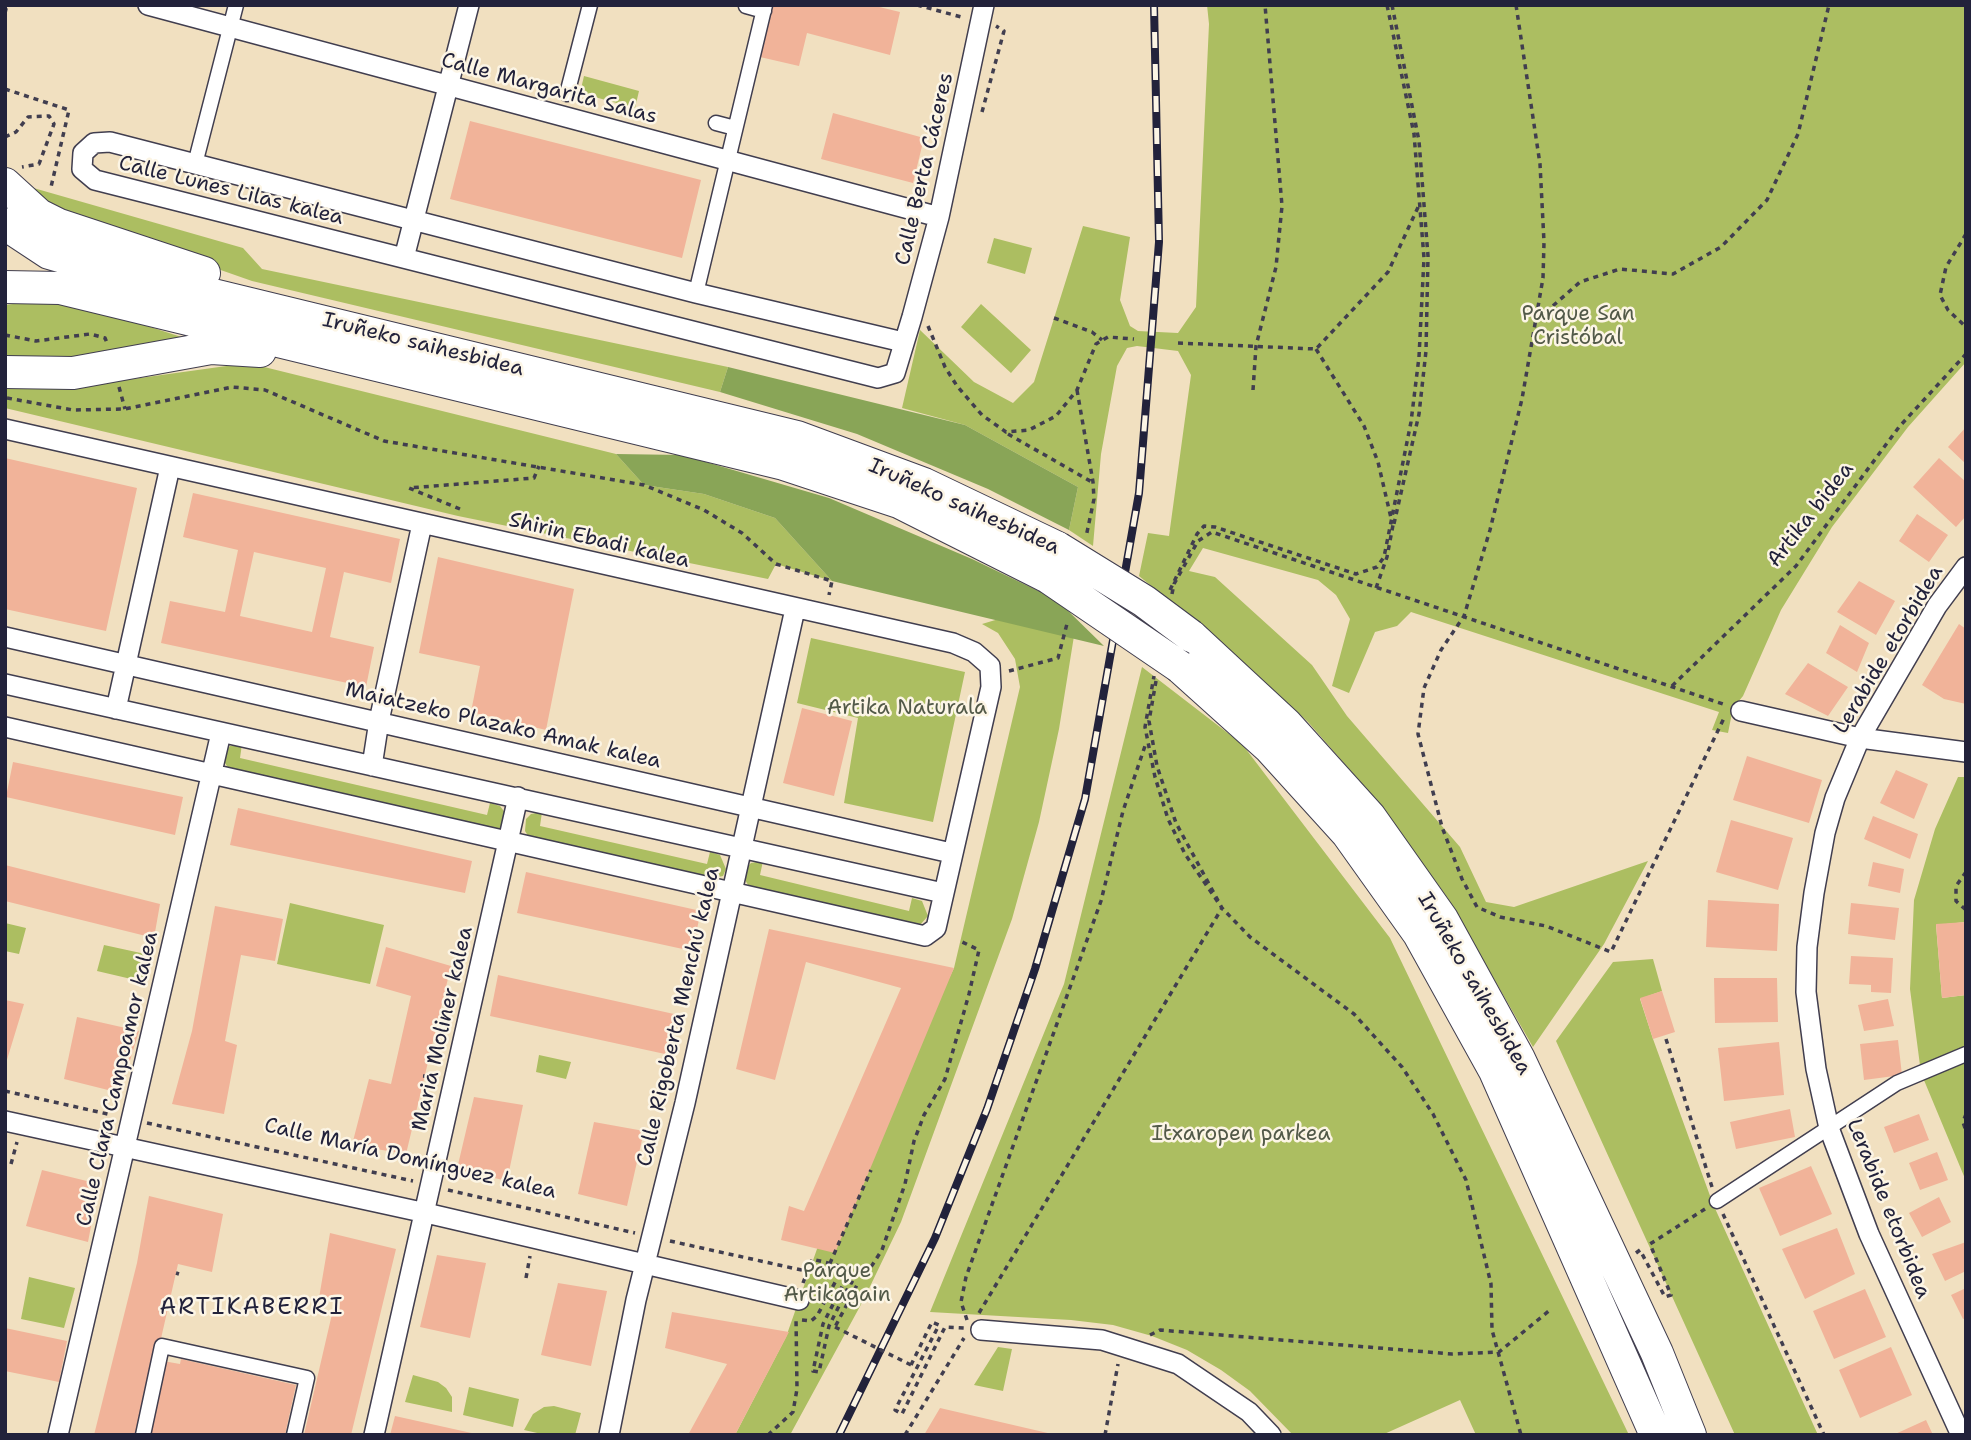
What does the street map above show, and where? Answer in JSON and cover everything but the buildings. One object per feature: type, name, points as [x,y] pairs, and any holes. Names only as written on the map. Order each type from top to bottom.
[{"type":"highway","points":[[11,176],[39,215],[88,236],[269,293],[531,358],[632,396]]},
{"type":"highway","name":"Iruñeko saihesbidea","points":[[5,224],[49,253],[94,266],[797,437],[924,484],[1058,548],[1144,601],[1191,636],[1286,724],[1370,817],[1442,919],[1519,1059],[1657,1353],[1690,1435]]},
{"type":"highway","name":"Iruñeko saihesbidea","points":[[5,286],[60,288],[654,430],[784,464],[899,502],[1048,577],[1129,629],[1180,667],[1269,747],[1347,833],[1419,934],[1495,1071],[1656,1435]]},
{"type":"highway","points":[[5,372],[73,373],[211,348],[249,349],[573,426],[654,430]]},
{"type":"street","name":"Calle Margarita Salas","points":[[148,5],[939,217]]},
{"type":"street","points":[[195,164],[236,5]]},
{"type":"street","points":[[404,258],[469,5]]},
{"type":"street","points":[[696,293],[765,8],[746,6]]},
{"type":"street","points":[[567,94],[592,14]]},
{"type":"street","name":"Calle Berta Cáceres","points":[[903,342],[939,217],[983,14]]},
{"type":"street","points":[[716,123],[735,128]]},
{"type":"street","name":"Calle Lunes Lilas kalea","points":[[110,142],[414,219],[696,293],[903,342],[895,373],[878,378],[94,180],[82,169],[83,153],[94,144],[110,142]]},
{"type":"street","name":"Shirin Ebadi kalea","points":[[5,429],[953,643],[974,652],[990,666],[991,687],[951,853]]},
{"type":"street","points":[[116,709],[170,467]]},
{"type":"street","points":[[372,766],[379,721],[422,524]]},
{"type":"street","name":"Lerabide etorbidea","points":[[1961,1435],[1869,1234],[1829,1129],[1816,1069],[1807,992],[1807,947],[1825,833],[1860,738],[1937,607],[1966,567]]},
{"type":"street","name":"Calle Rigoberta Menchú kalea","points":[[609,1435],[650,1236],[685,1103],[795,609]]},
{"type":"street","name":"Maiatzeko Plazako Amak kalea","points":[[5,637],[951,853]]},
{"type":"street","points":[[5,684],[742,846],[943,893]]},
{"type":"street","points":[[1735,708],[1860,738],[1966,752]]},
{"type":"street","points":[[5,727],[925,936],[936,928],[951,853]]},
{"type":"street","name":"Calle Clara Campoamor kalea","points":[[58,1435],[221,733]]},
{"type":"street","name":"Maria Moliner kalea","points":[[374,1435],[426,1213],[428,1185],[456,1080],[518,797]]},
{"type":"street","points":[[1717,1201],[1897,1083],[1966,1054]]},
{"type":"street","points":[[5,1121],[426,1213],[644,1264],[798,1309]]},
{"type":"street","points":[[981,1330],[1102,1340],[1178,1364],[1250,1412],[1271,1435]]},
{"type":"street","points":[[143,1435],[162,1346],[307,1378],[294,1435]]},
{"type":"path","points":[[5,13],[7,5]]},
{"type":"path","points":[[917,5],[983,14]]},
{"type":"path","points":[[1253,390],[1256,346],[1276,267],[1282,206],[1265,5]]},
{"type":"path","points":[[1376,588],[1393,528],[1419,414],[1426,351],[1428,256],[1425,196],[1408,78],[1392,5]]},
{"type":"path","points":[[1464,616],[1735,708],[1720,730],[1611,952],[1546,926],[1500,917],[1477,907],[1462,879],[1443,827],[1418,734],[1424,688],[1441,650],[1464,616],[1508,464],[1536,320],[1545,245],[1540,164],[1516,5]]},
{"type":"path","points":[[1536,320],[1580,282],[1620,269],[1673,274],[1721,247],[1767,200],[1798,134],[1829,5]]},
{"type":"path","points":[[5,89],[69,110],[51,187]]},
{"type":"path","points":[[5,137],[16,132],[28,117],[40,114],[49,116],[54,124],[39,164],[11,176]]},
{"type":"path","points":[[1178,343],[1316,349],[1388,272],[1425,196]]},
{"type":"path","points":[[1966,234],[1946,267],[1940,295],[1948,310],[1966,327]]},
{"type":"path","points":[[912,317],[928,324],[945,367],[982,415],[1006,432],[1093,482]]},
{"type":"path","points":[[1054,318],[1092,332],[1102,340]]},
{"type":"path","points":[[1006,432],[1029,430],[1056,416],[1077,390],[1096,344],[1108,337],[1134,339]]},
{"type":"path","points":[[1316,349],[1364,426],[1378,462],[1393,528]]},
{"type":"path","name":"Artika bidea","points":[[1672,686],[1796,566],[1899,427],[1966,354]]},
{"type":"path","points":[[5,398],[73,410],[125,409],[179,395],[232,387],[265,390],[384,441],[477,459],[539,466],[644,485],[704,510],[742,533],[776,564],[832,581],[829,595]]},
{"type":"path","points":[[460,509],[409,488],[534,478],[539,466]]},
{"type":"path","points":[[871,1170],[827,1269],[846,1279],[823,1324],[813,1371],[819,1372],[829,1326],[851,1282],[857,1285],[835,1327],[911,1365],[932,1322],[939,1325],[895,1410],[902,1413],[945,1328],[969,1329],[961,1302],[967,1277],[1101,901],[1123,811],[1147,740]]},
{"type":"path","points":[[1966,872],[1956,886],[1956,901],[1966,910]]},
{"type":"path","points":[[1222,908],[1250,937],[1354,1013],[1402,1067],[1433,1114],[1466,1180],[1491,1284],[1492,1330],[1521,1435]]},
{"type":"path","points":[[768,1435],[793,1412],[797,1389],[798,1309],[806,1271],[812,1259],[867,1273],[882,1250],[905,1184],[918,1132],[945,1079],[969,994],[979,950],[958,940]]},
{"type":"path","points":[[1666,1039],[1717,1201],[1824,1435]]},
{"type":"path","name":"Calle María Domínguez kalea","points":[[5,1091],[806,1271]]},
{"type":"path","points":[[1966,1114],[1963,1122],[1966,1131]]},
{"type":"path","points":[[1634,1254],[1717,1201]]},
{"type":"path","points":[[1640,1250],[1665,1297],[1671,1295],[1650,1244]]},
{"type":"path","points":[[798,1309],[811,1321],[817,1316],[839,1275]]},
{"type":"path","points":[[1144,1338],[1160,1330],[1452,1354],[1499,1352],[1550,1310]]},
{"type":"path","points":[[1105,1435],[1122,1345]]},
{"type":"green space","name":"Parque San Cristóbal","points":[[1207,5],[1966,5],[1966,362],[1908,427],[1832,527],[1781,610],[1743,696],[1733,708],[1728,733],[1712,730],[1719,712],[1411,612],[1397,626],[1375,632],[1349,693],[1332,686],[1350,619],[1336,595],[1318,580],[1203,548],[1189,571],[1215,577],[1312,665],[1347,716],[1460,847],[1486,902],[1514,907],[1648,861],[1604,944],[1533,1047],[1447,897],[1377,801],[1308,722],[1229,649],[1139,576],[1148,533],[1169,536],[1191,375],[1178,351],[1137,346],[1127,348],[1117,366],[1101,454],[1093,546],[1069,530],[1078,487],[965,425],[902,408],[920,330],[974,382],[1013,403],[1034,382],[1083,226],[1130,237],[1120,300],[1130,326],[1138,331],[1178,333],[1196,307],[1209,24]]},
{"type":"green space","points":[[584,76],[639,91],[635,108],[580,93]]},
{"type":"green space","points":[[16,183],[243,248],[262,269],[728,367],[720,392],[252,281],[44,208]]},
{"type":"green space","points":[[994,238],[1032,248],[1025,274],[987,263]]},
{"type":"green space","points":[[59,298],[191,340],[92,362],[33,362],[5,356],[5,305]]},
{"type":"green space","points":[[981,304],[1031,350],[1011,373],[961,327]]},
{"type":"green space","points":[[248,363],[616,454],[644,485],[704,494],[775,518],[832,581],[776,564],[768,579],[458,516],[5,408],[5,388],[75,387]]},
{"type":"green space","points":[[728,367],[965,425],[1078,487],[1069,530],[988,489],[857,434],[720,392]]},
{"type":"green space","points":[[616,454],[682,455],[829,498],[972,559],[1057,600],[1104,646],[832,581],[775,518],[704,494],[644,485]]},
{"type":"green space","name":"Parque Artikagain","points":[[1012,615],[1074,636],[1059,729],[1039,822],[1012,919],[901,1222],[864,1299],[790,1435],[735,1435],[786,1337],[817,1249],[954,968],[1020,687],[1015,659],[998,633],[982,624]]},
{"type":"green space","name":"Artika Naturala","points":[[811,638],[965,672],[933,822],[844,803],[858,718],[797,703]]},
{"type":"green space","name":"Itxaropen parkea","points":[[1142,667],[1242,744],[1390,938],[1629,1435],[1476,1435],[1460,1400],[1382,1435],[1293,1435],[1250,1391],[1221,1370],[1187,1350],[1152,1336],[1113,1325],[1071,1320],[930,1312],[1064,984]]},
{"type":"green space","points":[[242,744],[240,758],[487,815],[490,803],[500,806],[506,814],[503,827],[498,829],[230,771],[225,763],[225,752],[230,746]]},
{"type":"green space","points":[[1958,777],[1966,777],[1966,922],[1936,925],[1942,998],[1966,995],[1966,1181],[1921,1073],[1910,989],[1914,900],[1935,829]]},
{"type":"green space","points":[[542,812],[540,826],[707,864],[710,852],[720,855],[726,869],[723,876],[709,879],[530,839],[525,831],[526,819],[531,814]]},
{"type":"green space","points":[[763,861],[760,875],[909,911],[912,898],[922,901],[928,916],[920,925],[750,888],[745,880],[745,869],[751,863]]},
{"type":"green space","points":[[290,903],[384,925],[370,984],[277,964]]},
{"type":"green space","points":[[5,923],[26,928],[19,954],[5,951]]},
{"type":"green space","points":[[104,945],[150,955],[144,982],[97,971]]},
{"type":"green space","points":[[1653,959],[1662,991],[1640,999],[1653,1039],[1713,1204],[1818,1435],[1735,1435],[1556,1041],[1613,962]]},
{"type":"green space","points":[[539,1055],[571,1062],[566,1079],[536,1072]]},
{"type":"green space","points":[[29,1277],[75,1288],[64,1328],[21,1319]]},
{"type":"green space","points":[[998,1347],[1012,1349],[1003,1391],[974,1385]]},
{"type":"green space","points":[[413,1375],[438,1382],[446,1388],[452,1397],[452,1412],[405,1402]]},
{"type":"green space","points":[[469,1387],[519,1399],[513,1427],[463,1415]]},
{"type":"green space","points":[[554,1406],[581,1413],[575,1435],[546,1435],[524,1430],[533,1414],[544,1407]]},
{"type":"railway","points":[[839,1435],[935,1238],[987,1109],[1035,969],[1085,799],[1139,493],[1159,242],[1154,5]]},
{"type":"district","name":"ARTIKABERRI","points":[[252,1308]]}]
